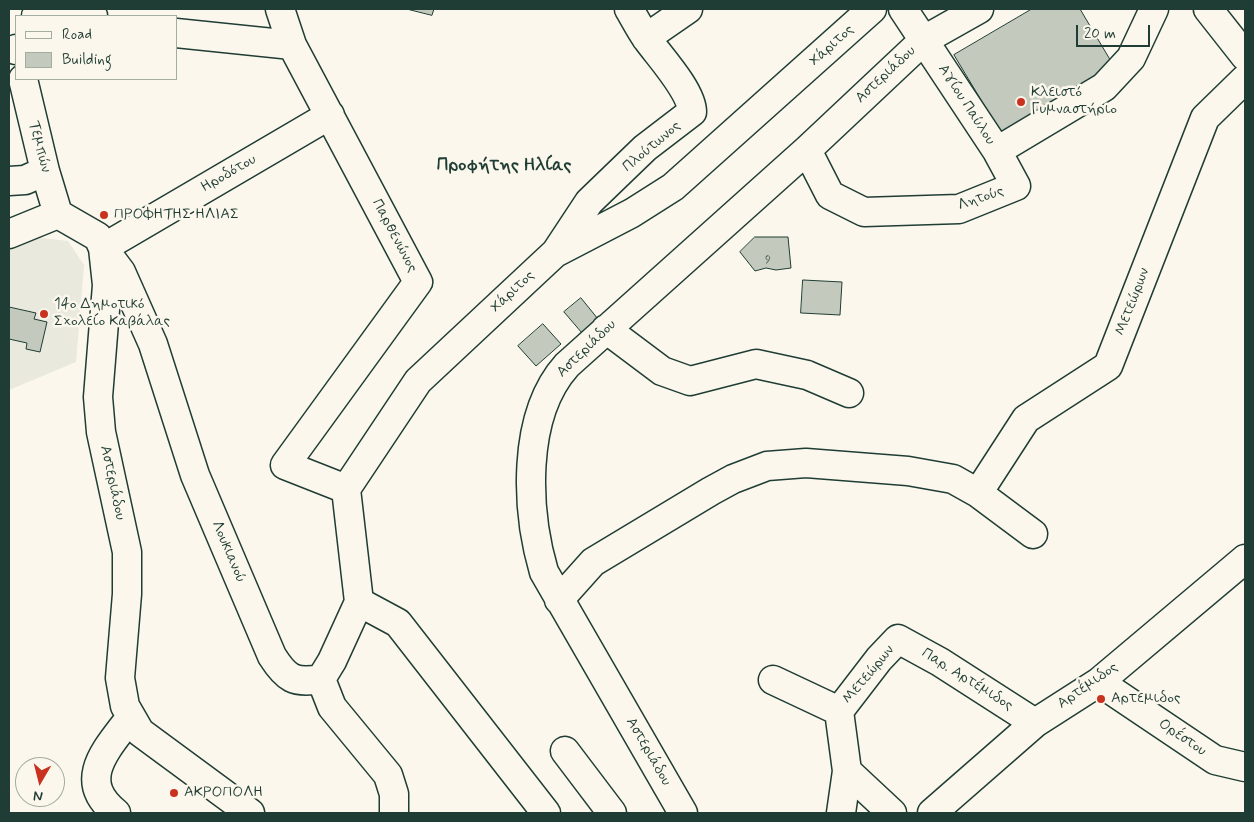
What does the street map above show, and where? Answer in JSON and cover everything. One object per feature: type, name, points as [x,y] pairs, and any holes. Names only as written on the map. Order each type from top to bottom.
[{"type":"street","points":[[60,9],[88,15]]},
{"type":"street","name":"Παρθενώνος","points":[[280,9],[292,45],[418,282],[285,465],[346,489]]},
{"type":"street","name":"Πλούτωνος","points":[[555,253],[589,202],[646,148],[692,112],[677,79],[646,38],[629,9]]},
{"type":"street","points":[[646,38],[688,9]]},
{"type":"street","name":"Χάριτος","points":[[346,489],[418,381],[555,253],[632,214],[673,187],[872,9]]},
{"type":"street","name":"Αγίου Παύλου","points":[[903,9],[997,151]]},
{"type":"street","name":"Αστεριάδου","points":[[683,813],[544,572],[533,523],[532,469],[537,431],[543,406],[561,372],[606,329],[807,150],[924,40],[979,9]]},
{"type":"street","points":[[997,151],[1104,87],[1131,58],[1154,9]]},
{"type":"street","points":[[1208,9],[1245,56]]},
{"type":"street","points":[[178,33],[292,45]]},
{"type":"street","name":"Μετεώρων","points":[[978,492],[1026,420],[1108,366],[1205,118],[1245,79]]},
{"type":"street","name":"Τεμπών","points":[[23,80],[45,171],[58,214]]},
{"type":"street","name":"Ηροδότου","points":[[103,248],[330,115]]},
{"type":"street","name":"Λητούς","points":[[807,150],[830,195],[864,212],[959,209],[1016,186],[997,151]]},
{"type":"street","points":[[9,181],[25,180],[45,171]]},
{"type":"street","points":[[9,234],[58,214]]},
{"type":"street","name":"Λουκιανού","points":[[58,214],[98,236],[103,248],[121,272],[150,335],[195,475],[272,656],[284,674],[304,682],[320,679]]},
{"type":"street","name":"Αστεριάδου","points":[[103,248],[107,285],[98,397],[101,432],[127,552],[127,594],[120,678],[122,692],[130,718],[140,732],[250,813]]},
{"type":"street","points":[[606,329],[662,371],[690,381],[756,364],[807,374],[850,393]]},
{"type":"street","points":[[559,600],[593,562],[711,491],[733,479],[767,466],[806,463],[908,471],[953,479],[978,492],[1033,534]]},
{"type":"street","points":[[346,489],[359,602],[332,661],[320,679],[332,707],[388,775],[394,794],[394,813]]},
{"type":"street","name":"Αρτέμιδος","points":[[932,813],[1035,723],[1099,682],[1245,560]]},
{"type":"street","points":[[359,602],[398,623],[546,813]]},
{"type":"street","name":"Μετεώρων","points":[[841,813],[847,771],[839,710],[879,659],[898,639]]},
{"type":"street","name":"Παρ. Αρτέμιδος","points":[[898,639],[940,662],[1035,723]]},
{"type":"street","name":"Μετεώρων","points":[[773,680],[839,710]]},
{"type":"street","name":"Ορέστου","points":[[1099,682],[1214,760],[1245,767]]},
{"type":"street","points":[[116,813],[99,794],[96,775],[100,758],[130,718]]},
{"type":"street","points":[[565,751],[612,813]]},
{"type":"street","points":[[847,771],[892,813]]},
{"type":"shaded area","name":"14ο Δημοτικό Σχολείο Καβάλας","points":[[35,237],[68,241],[84,265],[76,362],[9,390],[9,249]]},
{"type":"building","points":[[407,9],[434,9],[432,15]]},
{"type":"building","name":"Κλειστό Γυμναστήριο","points":[[1032,9],[1080,9],[1115,68],[1002,135],[954,55]]},
{"type":"building","points":[[755,237],[788,237],[791,268],[776,270],[766,268],[755,271],[740,252]]},
{"type":"building","points":[[803,280],[842,282],[840,315],[801,313]]},
{"type":"building","points":[[581,298],[598,319],[582,333],[564,312]]},
{"type":"building","points":[[9,307],[36,313],[34,319],[47,322],[40,352],[26,349],[27,343],[9,339]]},
{"type":"building","points":[[543,324],[561,344],[536,366],[518,346]]},
{"type":"place","name":"Κλειστό Γυμναστήριο","points":[[1021,102]]},
{"type":"place","name":"ΠΡΟΦΗΤΗΣ ΗΛΙΑΣ","points":[[104,215]]},
{"type":"place","name":"14ο Δημοτικό Σχολείο Καβάλας","points":[[44,314]]},
{"type":"place","name":"Αρτεμιδος","points":[[1101,699]]},
{"type":"place","name":"ΑΚΡΟΠΟΛΗ","points":[[174,793]]},
{"type":"district","name":"Προφήτης Ηλίας","points":[[504,166]]}]
